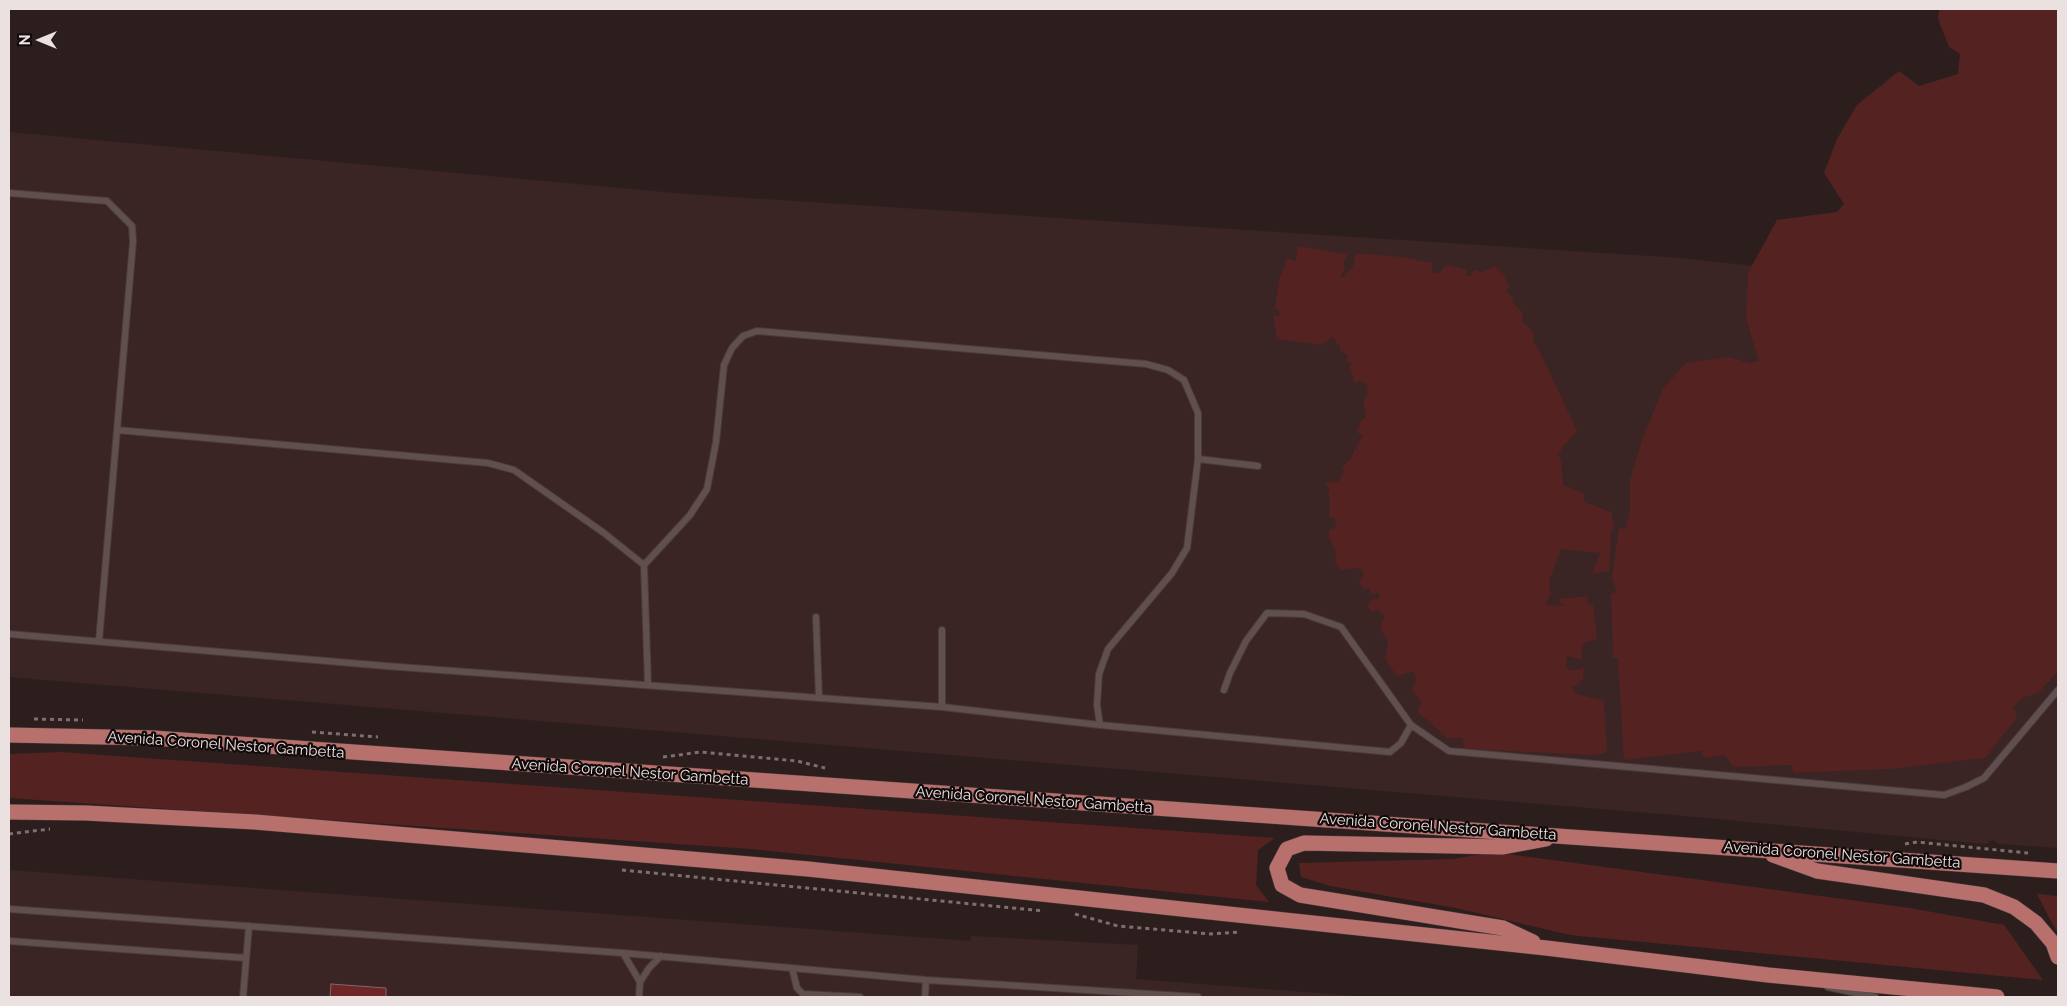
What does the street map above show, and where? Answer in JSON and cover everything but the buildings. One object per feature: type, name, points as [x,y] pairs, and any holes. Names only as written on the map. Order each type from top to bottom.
[{"type":"highway","name":"Avenida Coronel Nestor Gambetta","points":[[9,735],[153,738],[694,777],[1755,848],[2058,871]]},
{"type":"highway","points":[[9,812],[255,822],[808,869],[1546,948],[1768,975],[1997,997]]},
{"type":"highway","points":[[1546,948],[1503,928],[1300,895],[1282,885],[1277,868],[1287,849],[1304,843],[1503,847],[1567,835]]},
{"type":"highway","points":[[1755,848],[1817,871],[1984,895],[2014,907],[2036,923],[2053,943],[2058,957]]},
{"type":"lane","points":[[9,193],[108,201],[132,226],[133,242],[99,641]]},
{"type":"lane","points":[[648,685],[644,565],[690,515],[707,489],[716,442],[724,365],[732,348],[744,336],[757,331],[1146,364],[1168,370],[1184,380],[1198,414],[1198,459],[1187,548],[1172,573],[1108,648],[1099,674],[1097,705],[1100,725]]},
{"type":"lane","points":[[117,430],[488,463],[514,470],[604,533],[644,565]]},
{"type":"lane","points":[[1198,459],[1258,466]]},
{"type":"lane","points":[[1224,690],[1246,641],[1267,613],[1304,614],[1341,627],[1411,725],[1449,751],[1944,795],[1984,778],[2058,690]]},
{"type":"lane","points":[[816,617],[820,698]]},
{"type":"lane","points":[[942,630],[942,706]]},
{"type":"lane","points":[[9,634],[376,666],[942,706],[1100,725],[1390,752],[1401,743],[1411,725]]},
{"type":"lane","points":[[9,909],[662,956],[926,980],[1198,997]]},
{"type":"lane","points":[[243,997],[249,926]]},
{"type":"lane","points":[[9,941],[246,958]]},
{"type":"lane","points":[[623,953],[640,982]]},
{"type":"lane","points":[[639,997],[640,982],[649,968],[662,956]]},
{"type":"lane","points":[[792,968],[797,988],[803,994],[860,997]]},
{"type":"lane","points":[[1768,975],[1874,997]]},
{"type":"lane","points":[[925,997],[926,980]]},
{"type":"path","points":[[9,834],[53,828]]},
{"type":"path","points":[[612,869],[1046,911]]},
{"type":"path","points":[[1065,913],[1118,926],[1211,934],[1247,931]]},
{"type":"shaded area","points":[[1939,9],[2058,9],[2058,671],[2038,693],[2022,698],[2013,707],[2017,717],[1985,758],[1889,769],[1794,773],[1791,765],[1733,767],[1725,755],[1705,758],[1701,751],[1624,760],[1618,658],[1613,658],[1611,594],[1617,592],[1612,578],[1619,528],[1626,529],[1630,510],[1630,480],[1643,437],[1663,389],[1686,363],[1728,357],[1750,363],[1759,361],[1746,318],[1748,273],[1777,220],[1837,212],[1844,204],[1824,173],[1837,139],[1857,105],[1899,71],[1919,86],[1958,74],[1960,54],[1949,47],[1938,19]]},
{"type":"shaded area","points":[[9,132],[686,194],[1681,258],[1772,268],[2058,280],[2058,848],[1999,844],[1993,840],[1985,844],[1674,815],[9,677]]},
{"type":"shaded area","points":[[1298,246],[1346,254],[1347,257],[1343,261],[1345,268],[1341,277],[1344,277],[1353,266],[1356,253],[1402,257],[1432,263],[1432,272],[1440,273],[1445,265],[1467,270],[1466,275],[1472,276],[1473,272],[1477,270],[1481,273],[1494,266],[1506,276],[1505,280],[1509,285],[1507,292],[1513,297],[1512,301],[1523,314],[1522,321],[1534,333],[1533,341],[1577,431],[1563,446],[1558,456],[1561,460],[1563,485],[1584,494],[1584,502],[1611,512],[1614,526],[1611,532],[1609,571],[1592,574],[1600,553],[1561,549],[1549,581],[1551,595],[1545,605],[1565,606],[1560,602],[1560,599],[1588,596],[1586,602],[1593,605],[1597,639],[1583,643],[1581,660],[1567,656],[1566,666],[1570,671],[1584,668],[1583,679],[1572,688],[1576,694],[1604,701],[1607,752],[1598,755],[1464,749],[1463,738],[1447,738],[1417,711],[1422,703],[1412,690],[1416,680],[1414,671],[1397,676],[1385,659],[1388,641],[1380,628],[1385,614],[1381,614],[1378,610],[1372,612],[1368,604],[1372,599],[1379,599],[1378,592],[1374,595],[1371,593],[1370,588],[1363,590],[1359,581],[1364,575],[1360,568],[1340,570],[1335,563],[1336,553],[1329,537],[1329,530],[1335,528],[1336,523],[1335,518],[1329,517],[1330,500],[1328,494],[1330,490],[1325,483],[1339,481],[1344,471],[1342,468],[1351,458],[1355,448],[1358,452],[1357,445],[1363,436],[1357,432],[1361,421],[1366,417],[1363,403],[1368,392],[1367,385],[1360,380],[1355,384],[1350,367],[1352,363],[1347,362],[1348,355],[1340,350],[1340,345],[1333,336],[1322,345],[1277,339],[1273,315],[1279,316],[1280,312],[1275,308],[1279,281],[1287,258],[1296,261]]},
{"type":"shaded area","points":[[60,752],[1275,838],[1258,850],[1256,885],[1269,902],[751,849],[9,798],[9,754]]},
{"type":"shaded area","points":[[1493,852],[1910,908],[2004,925],[2043,980],[1570,935],[1456,908],[1330,886],[1301,877],[1299,863],[1453,859]]},
{"type":"shaded area","points":[[9,870],[971,941],[971,936],[1138,945],[1136,979],[1369,997],[9,997]]},
{"type":"shaded area","points":[[2037,894],[2058,896],[2058,933],[2053,925]]}]
